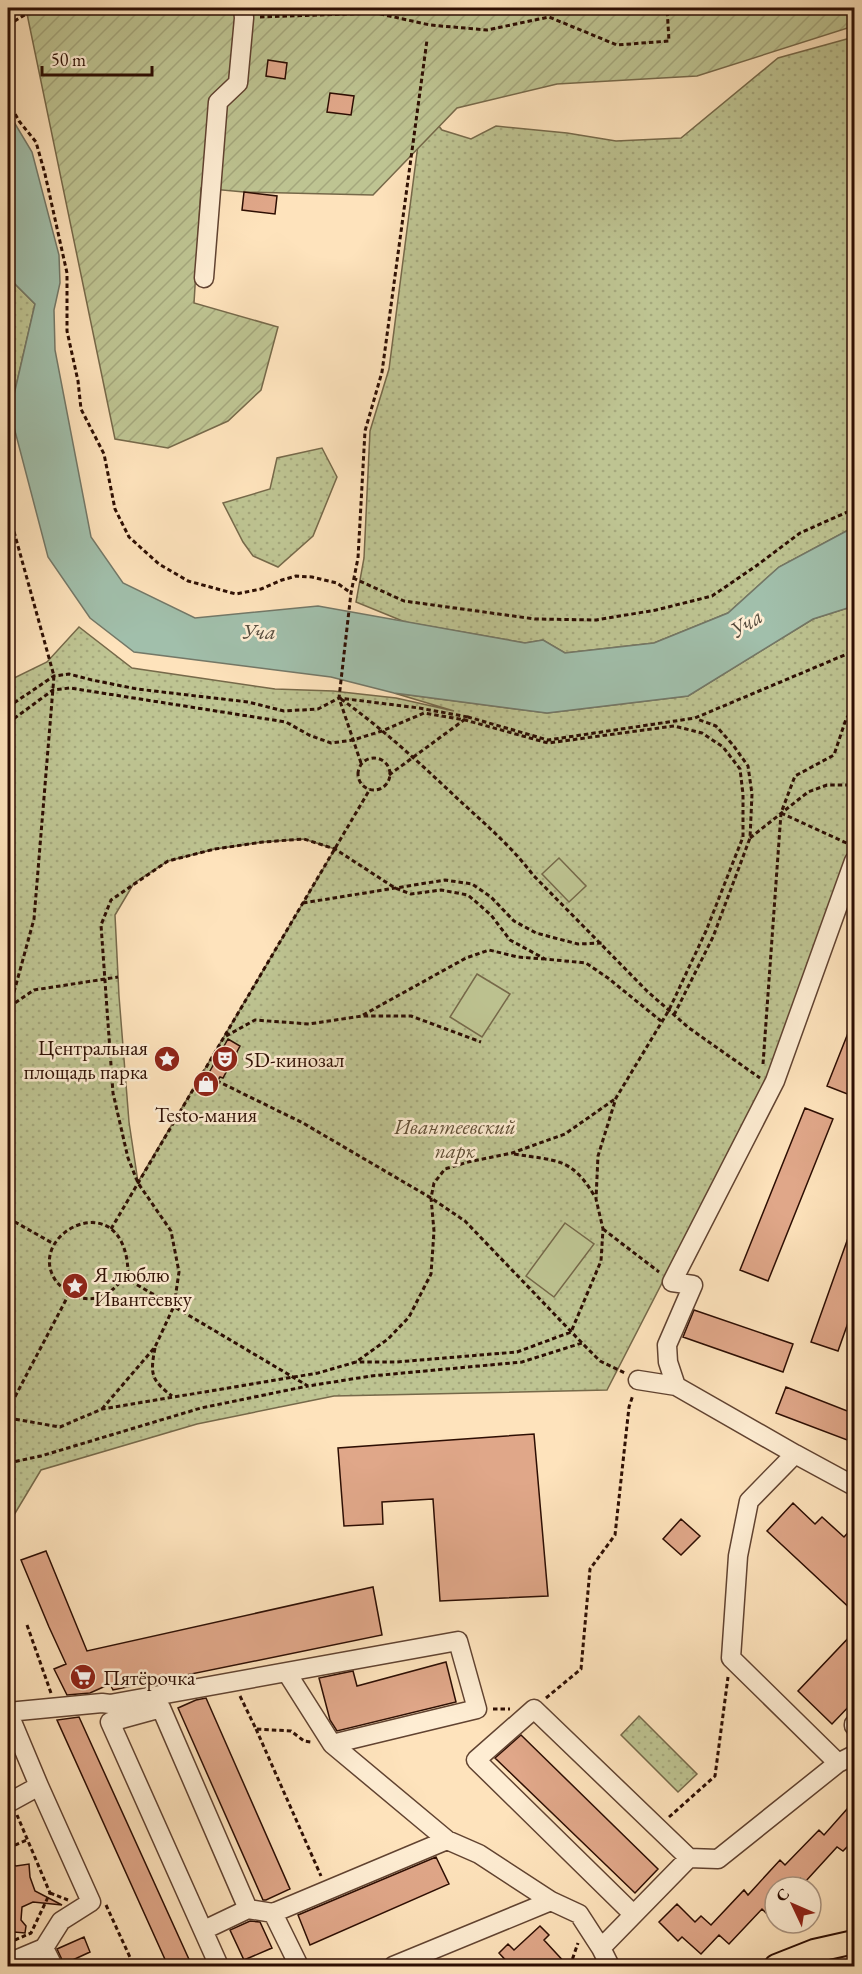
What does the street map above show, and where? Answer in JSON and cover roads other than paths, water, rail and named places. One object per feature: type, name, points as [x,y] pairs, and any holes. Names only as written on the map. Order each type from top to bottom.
[{"type":"main road","points":[[776,1966],[814,1959],[855,1942]]},
{"type":"street","points":[[204,278],[218,102],[238,83],[243,13]]},
{"type":"street","points":[[676,1386],[668,1362],[667,1345],[693,1284],[672,1282],[769,1080],[855,861]]},
{"type":"street","points":[[638,1380],[676,1386],[855,1486]]},
{"type":"street","points":[[795,1454],[749,1501],[738,1556],[731,1658],[837,1763]]},
{"type":"street","points":[[8,1960],[13,1961],[44,1948],[61,1921],[91,1902],[8,1712],[110,1704],[459,1641],[477,1709],[332,1744]]},
{"type":"street","points":[[287,1672],[332,1744],[447,1840],[479,1854],[551,1902],[579,1914],[610,1966]]},
{"type":"street","points":[[219,1966],[110,1722],[161,1708],[248,1909]]},
{"type":"street","points":[[633,1914],[476,1761],[534,1709],[689,1858],[718,1858],[837,1763],[855,1755]]},
{"type":"street","points":[[8,1803],[39,1786]]},
{"type":"street","points":[[204,1930],[248,1909],[273,1912],[447,1840]]},
{"type":"street","points":[[601,1948],[689,1858]]},
{"type":"street","points":[[393,1966],[551,1902]]},
{"type":"street","points":[[273,1912],[299,1966]]},
{"type":"street","points":[[44,1948],[53,1966]]},
{"type":"water","name":"Уча","points":[[8,112],[32,152],[59,255],[60,283],[54,310],[55,350],[91,537],[123,583],[195,618],[318,606],[525,643],[543,640],[565,653],[654,643],[728,613],[779,567],[854,527],[854,606],[813,619],[688,696],[547,713],[394,693],[331,677],[134,652],[90,618],[48,557],[10,412],[35,304],[8,277]]},
{"type":"place","name":"Центральная площадь парка","points":[[167,1059]]},
{"type":"place","name":"5D-кинозал","points":[[225,1059]]},
{"type":"place","name":"Testo-мания","points":[[206,1084]]},
{"type":"place","name":"Я люблю Ивантеевку","points":[[75,1286]]},
{"type":"place","name":"Пятёрочка","points":[[83,1677]]},
{"type":"park label","name":"Ивантеевский парк","points":[[455,1138]]}]
